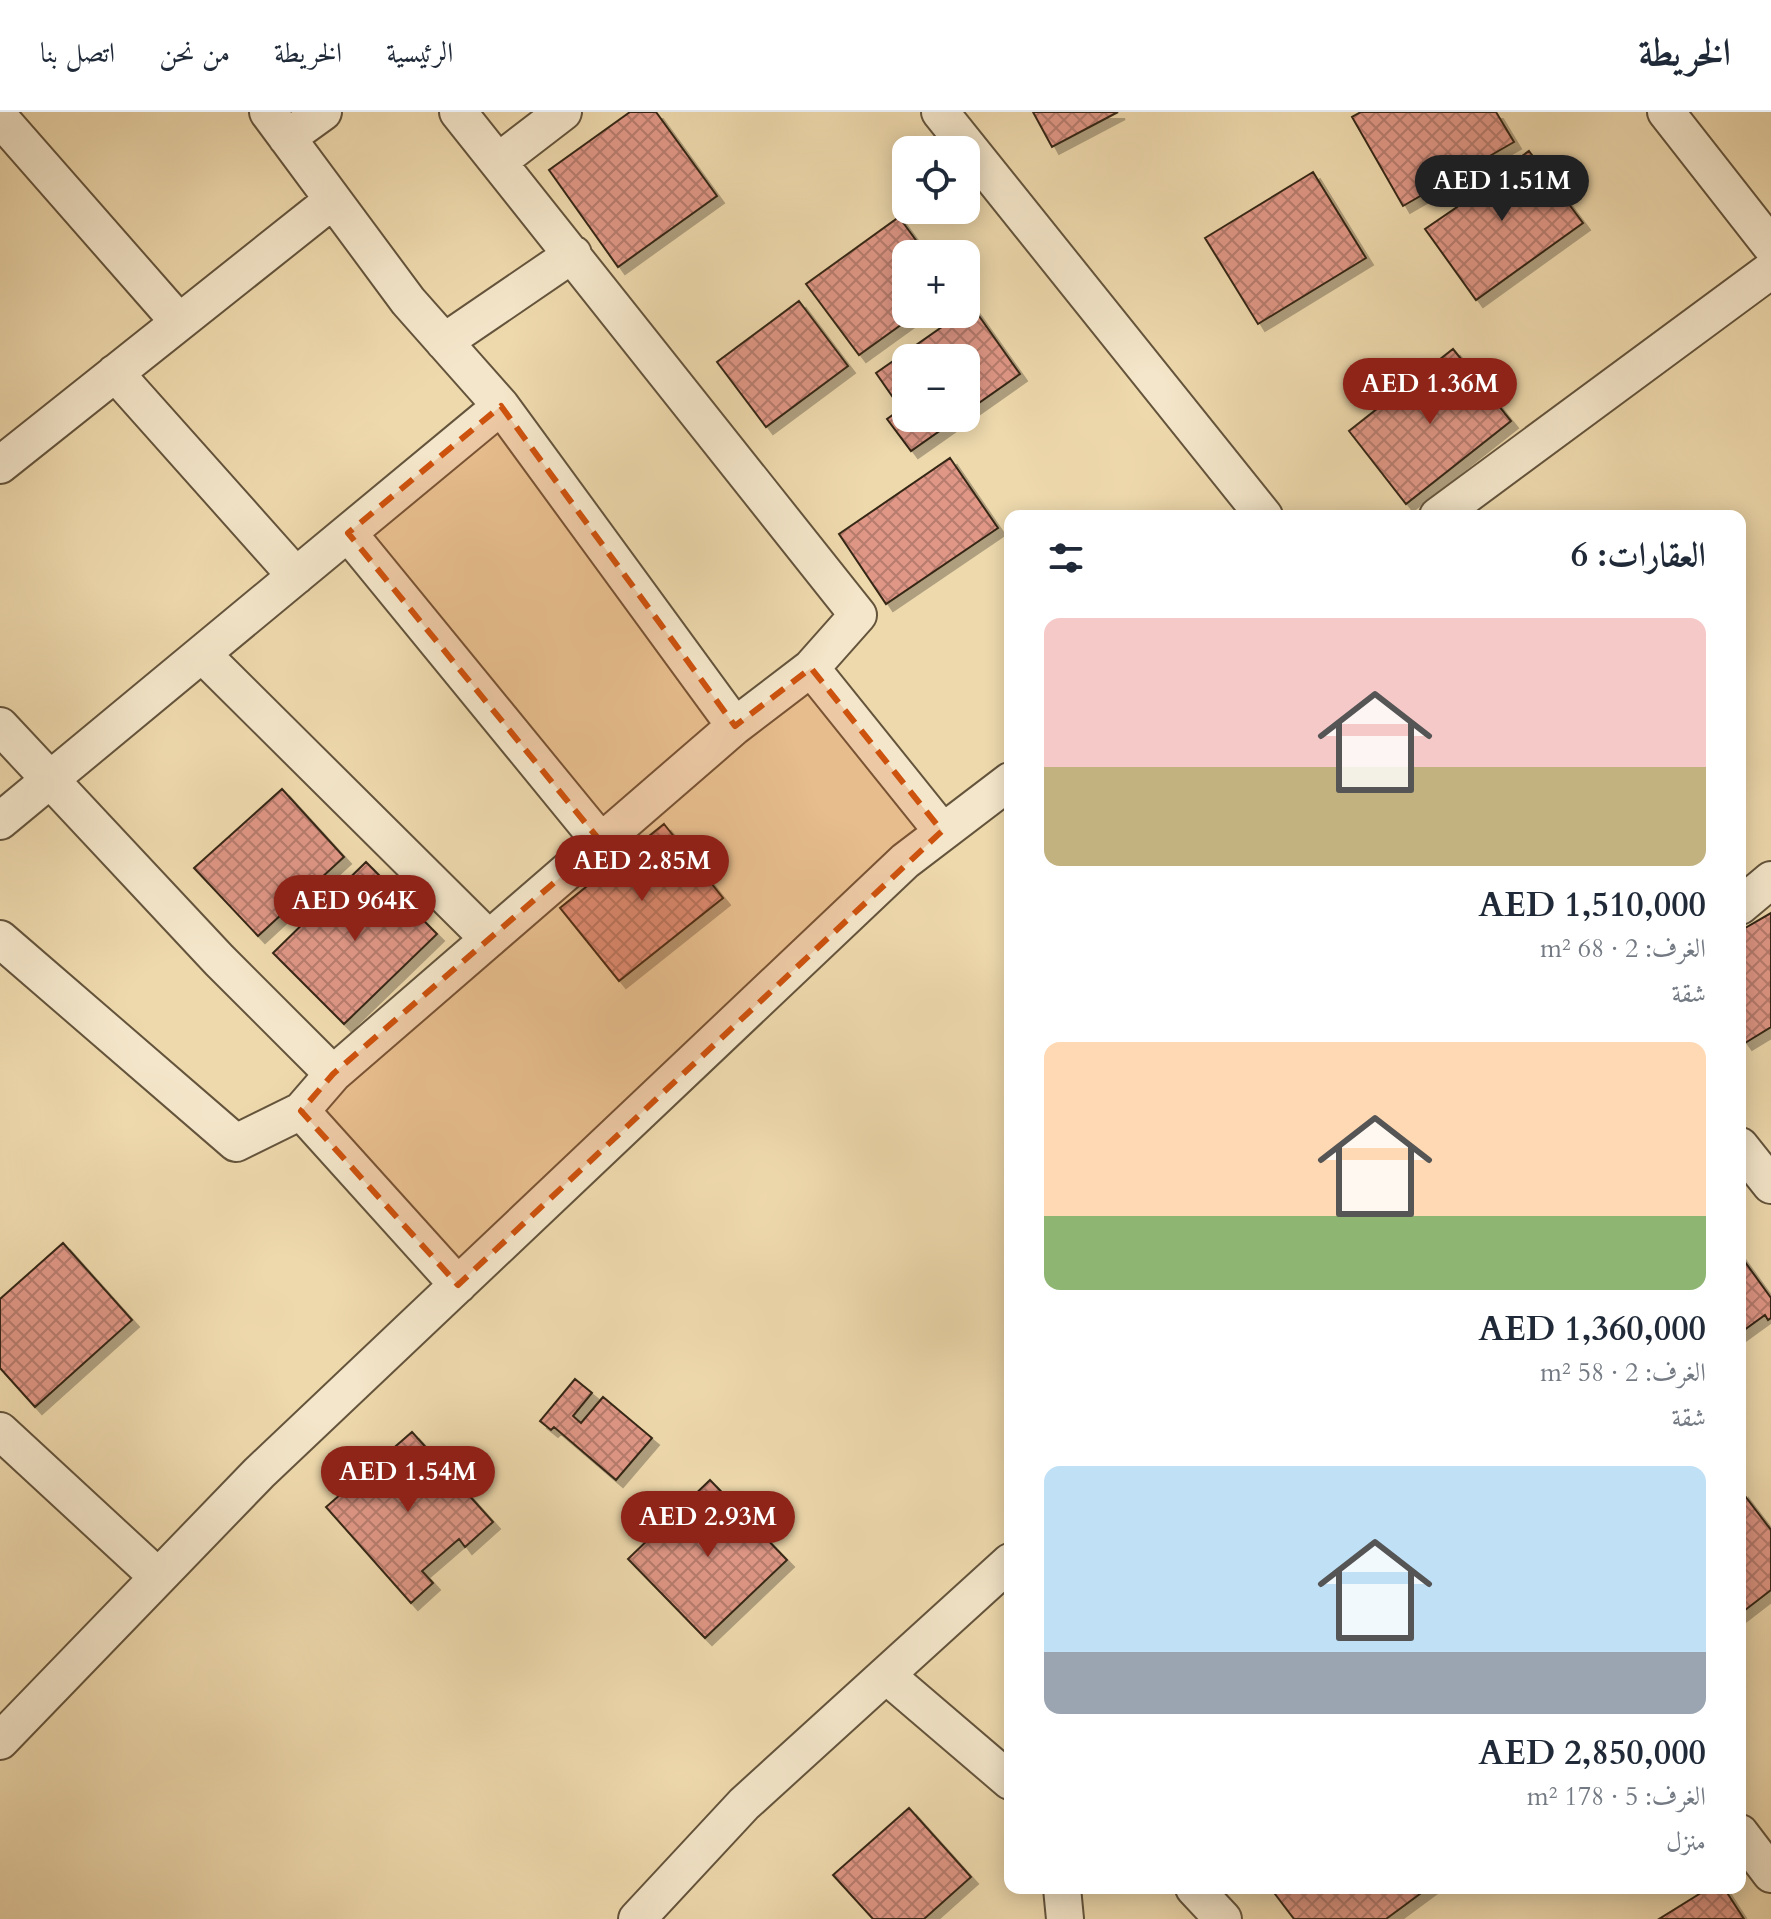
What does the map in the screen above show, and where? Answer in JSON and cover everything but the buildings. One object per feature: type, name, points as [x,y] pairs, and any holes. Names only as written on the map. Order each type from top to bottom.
[{"type":"street","points":[[323,112],[277,125],[408,301],[501,406],[735,726]]},
{"type":"street","points":[[0,939],[236,1143],[301,1111],[333,1074],[735,726],[811,668],[858,615],[458,112]]},
{"type":"street","points":[[498,162],[563,112]]},
{"type":"street","points":[[940,112],[1259,510]]},
{"type":"street","points":[[1666,112],[1771,246]]},
{"type":"street","points":[[0,118],[179,322]]},
{"type":"street","points":[[0,465],[333,200]]},
{"type":"street","points":[[444,342],[573,254]]},
{"type":"street","points":[[1446,510],[1771,270]]},
{"type":"street","points":[[115,373],[296,576]]},
{"type":"street","points":[[0,821],[501,406]]},
{"type":"street","points":[[348,533],[601,842]]},
{"type":"street","points":[[202,654],[489,939]]},
{"type":"street","points":[[811,668],[942,831]]},
{"type":"street","points":[[0,726],[219,960],[333,1074]]},
{"type":"street","points":[[0,1741],[259,1473],[905,861],[1004,785]]},
{"type":"street","points":[[1746,901],[1771,880]]},
{"type":"street","points":[[301,1111],[458,1285]]},
{"type":"street","points":[[1746,1154],[1771,1185]]},
{"type":"street","points":[[0,1431],[158,1577]]},
{"type":"street","points":[[637,1919],[744,1804],[1004,1567]]},
{"type":"street","points":[[886,1675],[1004,1776]]},
{"type":"street","points":[[1746,1841],[1771,1874]]},
{"type":"street","points":[[1063,1894],[1065,1919]]},
{"type":"street","points":[[1200,1894],[1223,1919]]},
{"type":"highlighted area","points":[[501,406],[735,726],[811,668],[942,831],[458,1285],[301,1111],[333,1074],[601,842],[348,533]]}]
